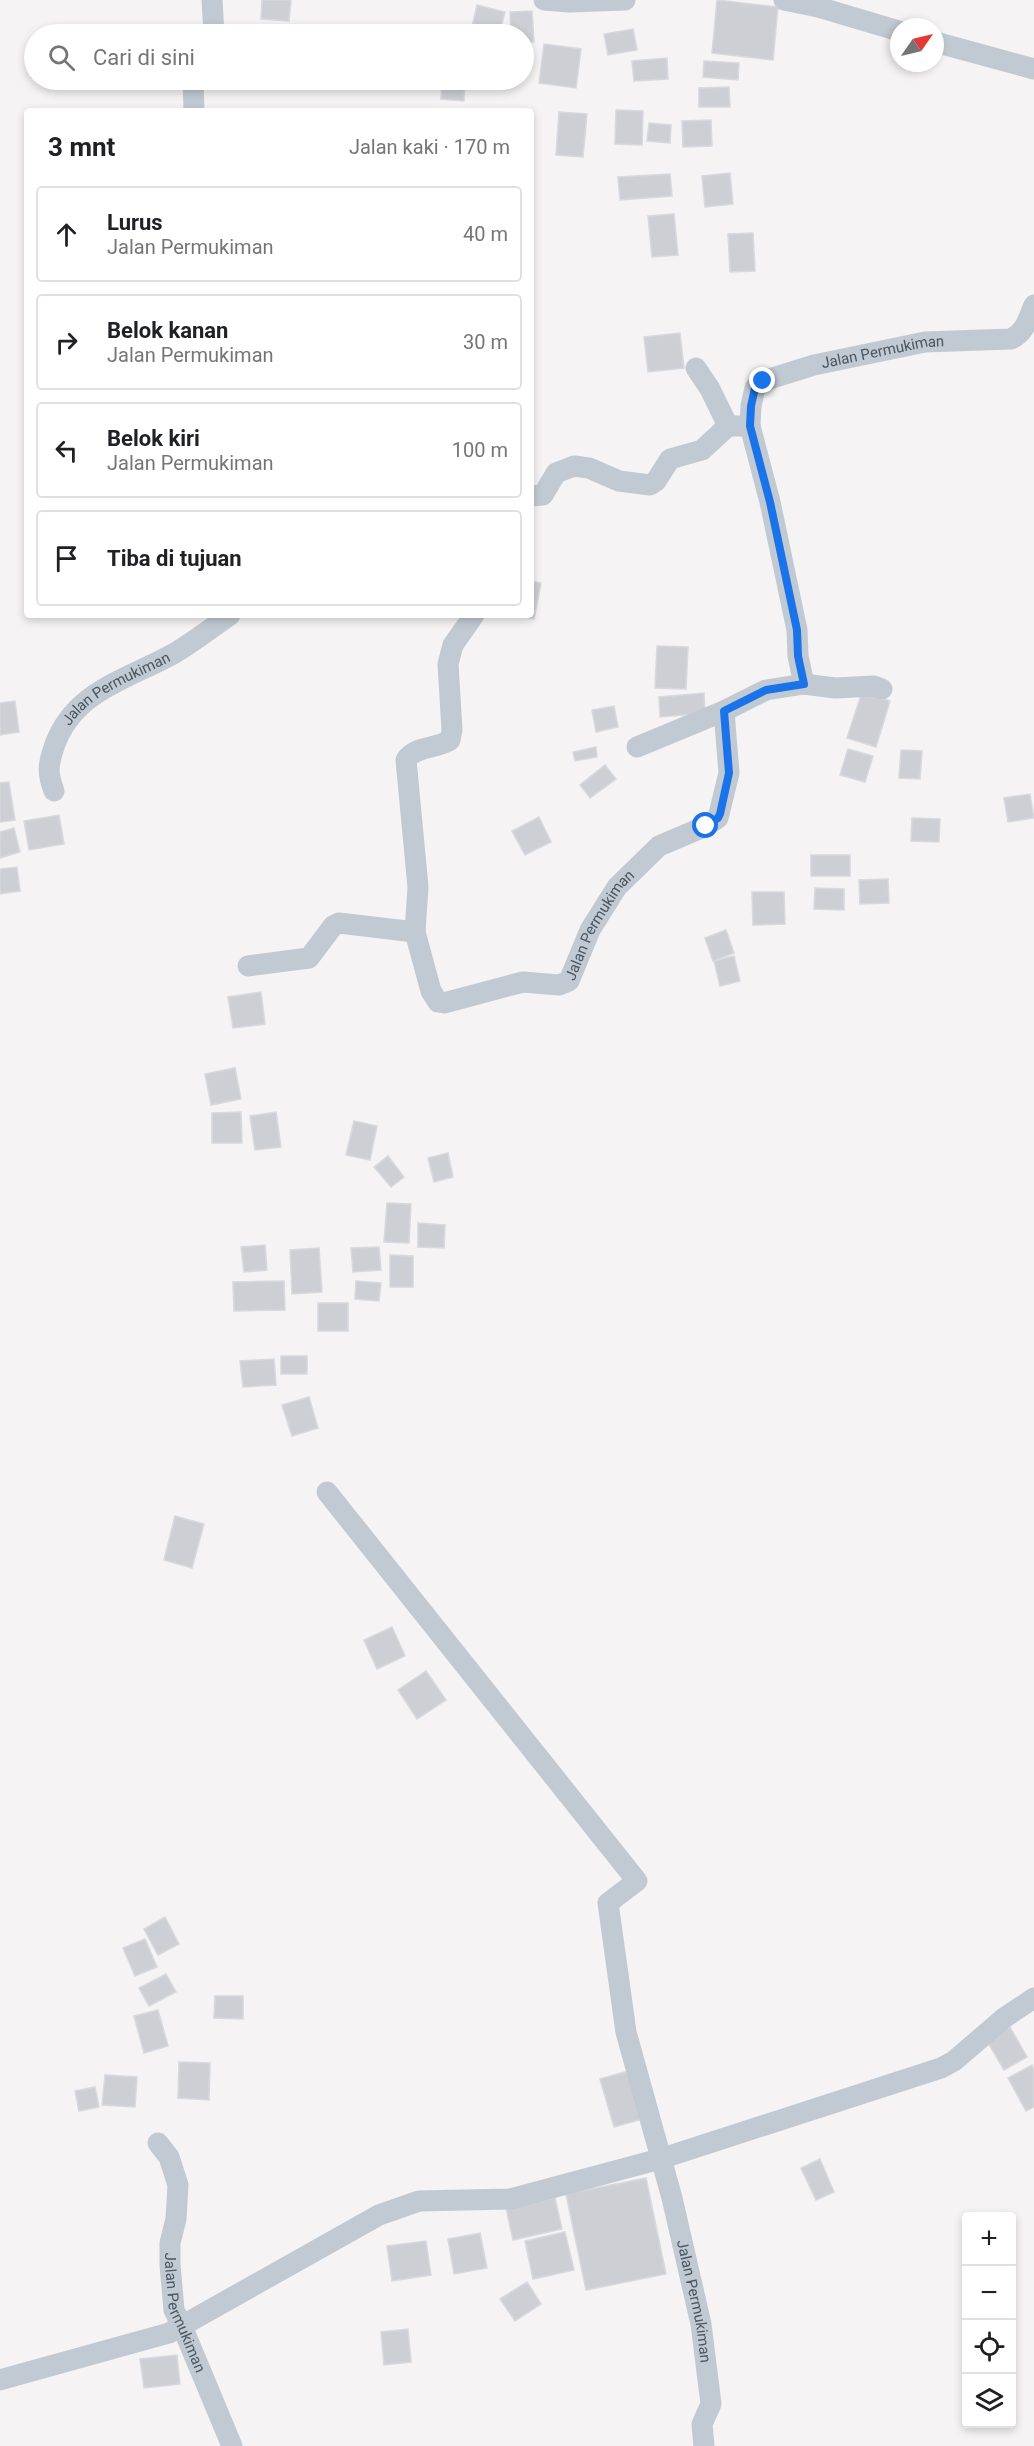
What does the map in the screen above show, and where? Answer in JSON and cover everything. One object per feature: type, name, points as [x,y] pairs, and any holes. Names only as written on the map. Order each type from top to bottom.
[{"type":"street","points":[[212,0],[213,24]]},
{"type":"street","points":[[544,0],[569,2],[625,0]]},
{"type":"street","points":[[784,0],[890,29]]},
{"type":"street","points":[[944,44],[1034,69]]},
{"type":"street","points":[[193,90],[194,108]]},
{"type":"street","name":"Jalan Permukiman","points":[[804,684],[792,607],[770,502],[750,426],[755,388],[763,381],[814,365],[926,342],[1011,339],[1020,335],[1025,328],[1034,305]]},
{"type":"street","points":[[696,368],[710,389],[728,426]]},
{"type":"street","points":[[534,496],[543,495],[556,472],[574,466],[589,468],[619,481],[650,485],[656,481],[670,459],[702,450],[728,426],[750,426]]},
{"type":"street","name":"Jalan Permukiman","points":[[54,791],[47,776],[47,766],[68,717],[84,702],[122,678],[174,653],[226,618]]},
{"type":"street","name":"Jalan Permukiman","points":[[472,618],[453,645],[448,664],[452,730],[450,740],[439,747],[415,752],[406,760],[418,887],[415,932],[431,991],[438,1002],[444,1004],[523,982],[559,985],[569,981],[590,930],[617,887],[659,846],[706,826],[718,818],[729,773],[724,711]]},
{"type":"street","points":[[637,747],[724,711],[766,690],[804,684],[835,688],[874,686],[882,689]]},
{"type":"street","points":[[248,966],[309,958],[333,926],[339,923],[415,932]]},
{"type":"street","name":"Jalan Permukiman","points":[[327,1492],[637,1881],[608,1903],[626,2032],[672,2198],[701,2324],[711,2404],[702,2424],[704,2446]]},
{"type":"street","points":[[0,2380],[169,2334],[379,2215],[418,2201],[510,2199],[660,2159],[941,2067],[954,2061],[1004,2018],[1034,1998]]},
{"type":"street","name":"Jalan Permukiman","points":[[158,2143],[169,2157],[178,2185],[176,2219],[170,2243],[174,2310],[232,2446]]},
{"type":"building","points":[[262,0],[291,0],[289,21],[261,19]]},
{"type":"building","points":[[717,0],[778,7],[773,60],[712,53]]},
{"type":"building","points":[[477,5],[505,12],[502,24],[473,24]]},
{"type":"building","points":[[532,11],[533,24],[511,24],[510,12]]},
{"type":"building","points":[[633,29],[637,50],[608,55],[604,34]]},
{"type":"building","points":[[544,44],[581,49],[576,88],[539,83]]},
{"type":"building","points":[[667,58],[668,79],[634,81],[632,61]]},
{"type":"building","points":[[704,61],[739,63],[738,80],[703,77]]},
{"type":"building","points":[[729,87],[730,107],[699,107],[699,88]]},
{"type":"building","points":[[441,90],[465,90],[464,101],[441,99]]},
{"type":"building","points":[[616,110],[643,111],[642,145],[615,144]]},
{"type":"building","points":[[559,112],[587,114],[583,157],[556,155]]},
{"type":"building","points":[[711,120],[712,146],[683,147],[682,121]]},
{"type":"building","points":[[649,123],[671,125],[670,143],[647,141]]},
{"type":"building","points":[[730,173],[733,204],[705,207],[702,176]]},
{"type":"building","points":[[670,174],[672,196],[620,200],[618,177]]},
{"type":"building","points":[[674,214],[678,255],[652,257],[648,216]]},
{"type":"building","points":[[753,233],[755,271],[730,272],[728,234]]},
{"type":"building","points":[[680,333],[684,368],[648,372],[644,337]]},
{"type":"building","points":[[534,582],[541,583],[534,619],[530,618],[534,618]]},
{"type":"building","points":[[657,646],[688,647],[686,689],[655,688]]},
{"type":"building","points":[[862,692],[890,701],[876,747],[847,738]]},
{"type":"building","points":[[704,693],[705,713],[660,717],[659,697]]},
{"type":"building","points":[[15,701],[19,732],[0,735],[0,703]]},
{"type":"building","points":[[614,706],[618,727],[596,732],[592,710]]},
{"type":"building","points":[[596,747],[597,757],[575,761],[573,752]]},
{"type":"building","points":[[848,749],[873,756],[865,782],[840,775]]},
{"type":"building","points":[[901,750],[922,751],[920,779],[899,778]]},
{"type":"building","points":[[605,765],[616,779],[590,798],[580,785]]},
{"type":"building","points":[[9,782],[15,820],[0,822],[0,783]]},
{"type":"building","points":[[1030,794],[1034,818],[1008,822],[1004,798]]},
{"type":"building","points":[[59,815],[64,844],[29,850],[24,821]]},
{"type":"building","points":[[539,817],[551,842],[525,855],[512,831]]},
{"type":"building","points":[[912,818],[940,819],[939,842],[911,841]]},
{"type":"building","points":[[14,828],[20,852],[0,858],[0,832]]},
{"type":"building","points":[[811,855],[850,855],[850,876],[811,876]]},
{"type":"building","points":[[17,867],[20,891],[0,894],[0,869]]},
{"type":"building","points":[[888,879],[889,903],[860,904],[859,880]]},
{"type":"building","points":[[815,888],[844,889],[844,910],[814,909]]},
{"type":"building","points":[[752,892],[784,892],[785,924],[753,925]]},
{"type":"building","points":[[726,930],[734,953],[713,961],[705,938]]},
{"type":"building","points":[[734,956],[740,981],[720,986],[714,961]]},
{"type":"building","points":[[261,992],[265,1024],[233,1028],[228,997]]},
{"type":"building","points":[[235,1068],[241,1099],[211,1105],[205,1074]]},
{"type":"building","points":[[241,1112],[242,1143],[212,1143],[212,1113]]},
{"type":"building","points":[[276,1112],[281,1147],[255,1150],[250,1116]]},
{"type":"building","points":[[354,1121],[377,1126],[370,1160],[346,1155]]},
{"type":"building","points":[[448,1153],[453,1177],[434,1182],[428,1158]]},
{"type":"building","points":[[388,1156],[404,1177],[391,1187],[374,1167]]},
{"type":"building","points":[[387,1203],[411,1204],[409,1243],[384,1242]]},
{"type":"building","points":[[418,1223],[445,1225],[444,1248],[418,1247]]},
{"type":"building","points":[[265,1245],[267,1270],[244,1272],[241,1247]]},
{"type":"building","points":[[379,1247],[381,1270],[353,1272],[351,1248]]},
{"type":"building","points":[[319,1248],[322,1292],[292,1294],[290,1250]]},
{"type":"building","points":[[390,1255],[413,1256],[413,1287],[390,1287]]},
{"type":"building","points":[[284,1281],[285,1310],[234,1311],[233,1282]]},
{"type":"building","points":[[356,1281],[381,1283],[379,1301],[355,1299]]},
{"type":"building","points":[[318,1303],[348,1303],[348,1331],[318,1331]]},
{"type":"building","points":[[281,1356],[307,1356],[307,1374],[281,1374]]},
{"type":"building","points":[[274,1359],[276,1385],[243,1387],[240,1361]]},
{"type":"building","points":[[309,1397],[318,1428],[292,1436],[282,1405]]},
{"type":"building","points":[[175,1516],[204,1524],[192,1568],[164,1560]]},
{"type":"building","points":[[392,1627],[405,1656],[377,1669],[364,1640]]},
{"type":"building","points":[[426,1671],[446,1700],[417,1719],[398,1690]]},
{"type":"building","points":[[165,1917],[179,1944],[158,1955],[144,1929]]},
{"type":"building","points":[[145,1939],[157,1967],[135,1976],[123,1948]]},
{"type":"building","points":[[166,1974],[176,1992],[149,2006],[139,1988]]},
{"type":"building","points":[[215,1996],[243,1996],[243,2019],[214,2018]]},
{"type":"building","points":[[158,2010],[168,2046],[144,2053],[134,2016]]},
{"type":"building","points":[[1010,2027],[1027,2057],[1004,2070],[987,2041]]},
{"type":"building","points":[[179,2062],[210,2063],[209,2100],[178,2098]]},
{"type":"building","points":[[1032,2065],[1034,2107],[1026,2111],[1008,2078]]},
{"type":"building","points":[[632,2070],[646,2118],[614,2127],[600,2079]]},
{"type":"building","points":[[105,2075],[137,2077],[135,2107],[102,2105]]},
{"type":"building","points":[[95,2087],[99,2107],[79,2111],[75,2091]]},
{"type":"building","points":[[820,2159],[834,2192],[816,2200],[801,2168]]},
{"type":"building","points":[[646,2178],[666,2274],[586,2290],[566,2194]]},
{"type":"building","points":[[555,2198],[562,2229],[513,2240],[506,2208]]},
{"type":"building","points":[[565,2232],[574,2270],[533,2279],[525,2241]]},
{"type":"building","points":[[480,2233],[487,2268],[454,2274],[448,2239]]},
{"type":"building","points":[[426,2241],[431,2275],[392,2281],[387,2246]]},
{"type":"building","points":[[527,2282],[541,2304],[515,2321],[500,2299]]},
{"type":"building","points":[[408,2329],[411,2362],[384,2365],[381,2332]]},
{"type":"building","points":[[177,2355],[180,2384],[144,2388],[140,2359]]},
{"type":"route","points":[[706,826],[720,814],[729,773],[724,711],[766,690],[804,684],[798,656],[797,630],[770,502],[750,426],[755,388],[763,381]]}]
